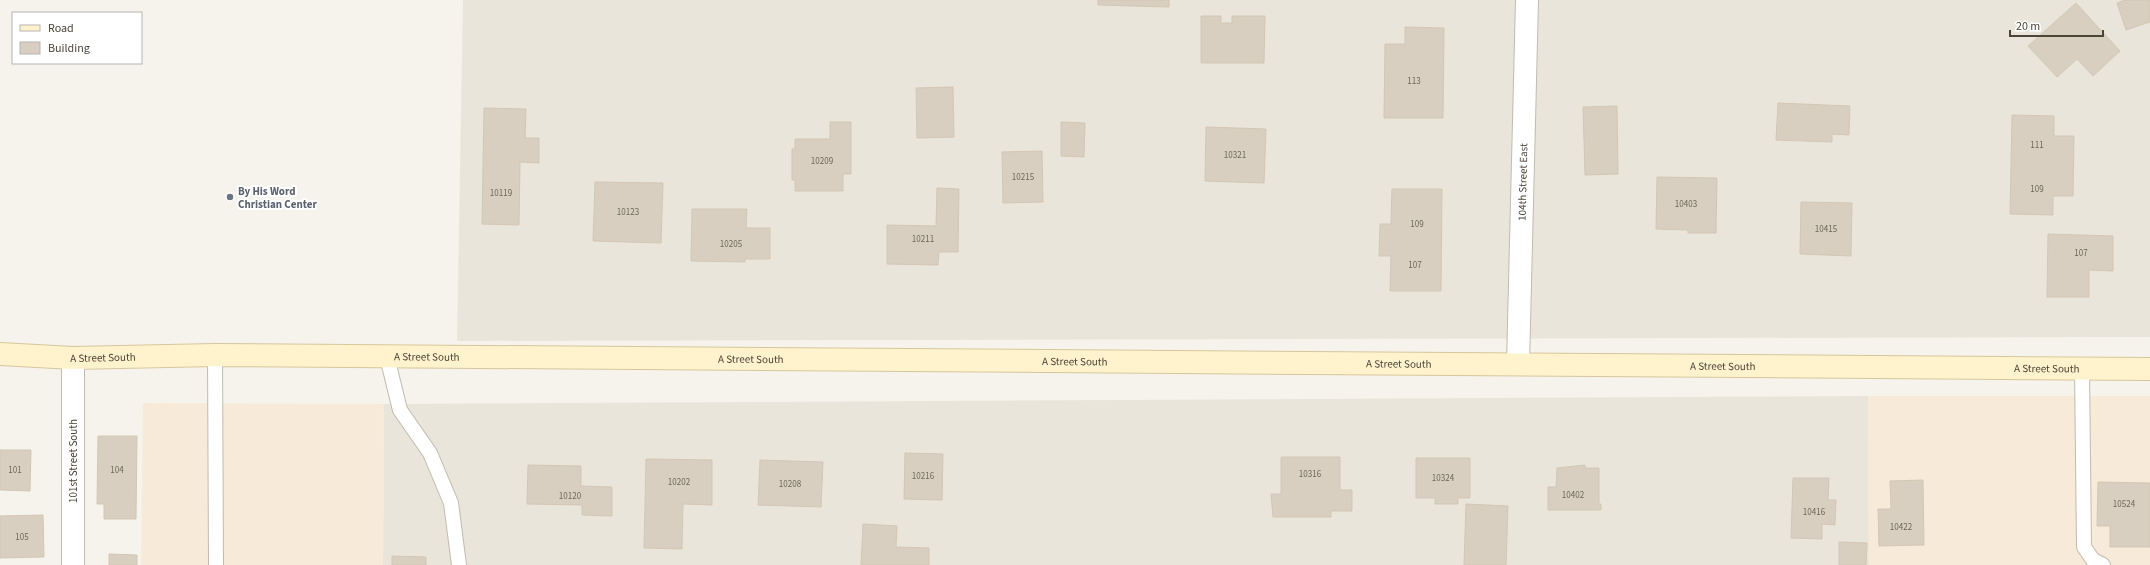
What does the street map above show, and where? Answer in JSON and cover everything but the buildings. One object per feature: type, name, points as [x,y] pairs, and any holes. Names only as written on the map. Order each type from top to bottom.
[{"type":"street","name":"104th Street East","points":[[1518,364],[1527,0]]},
{"type":"street","name":"A Street South","points":[[0,354],[73,358],[215,355],[2150,369]]},
{"type":"street","name":"101st Street South","points":[[72,565],[73,358]]},
{"type":"lane","points":[[215,355],[216,565]]},
{"type":"lane","points":[[387,356],[400,410],[430,453],[451,503],[460,565]]},
{"type":"lane","points":[[2082,368],[2084,546],[2093,560],[2103,565]]},
{"type":"shaded area","points":[[463,0],[2150,0],[2150,337],[457,341]]},
{"type":"shaded area","points":[[1868,396],[1869,565],[383,565],[384,404]]},
{"type":"shaded area","points":[[1868,396],[2150,396],[2150,565],[1869,565]]},
{"type":"shaded area","points":[[143,403],[384,404],[383,565],[141,565]]},
{"type":"place","name":"By His Word Christian Center","points":[[230,197]]}]
